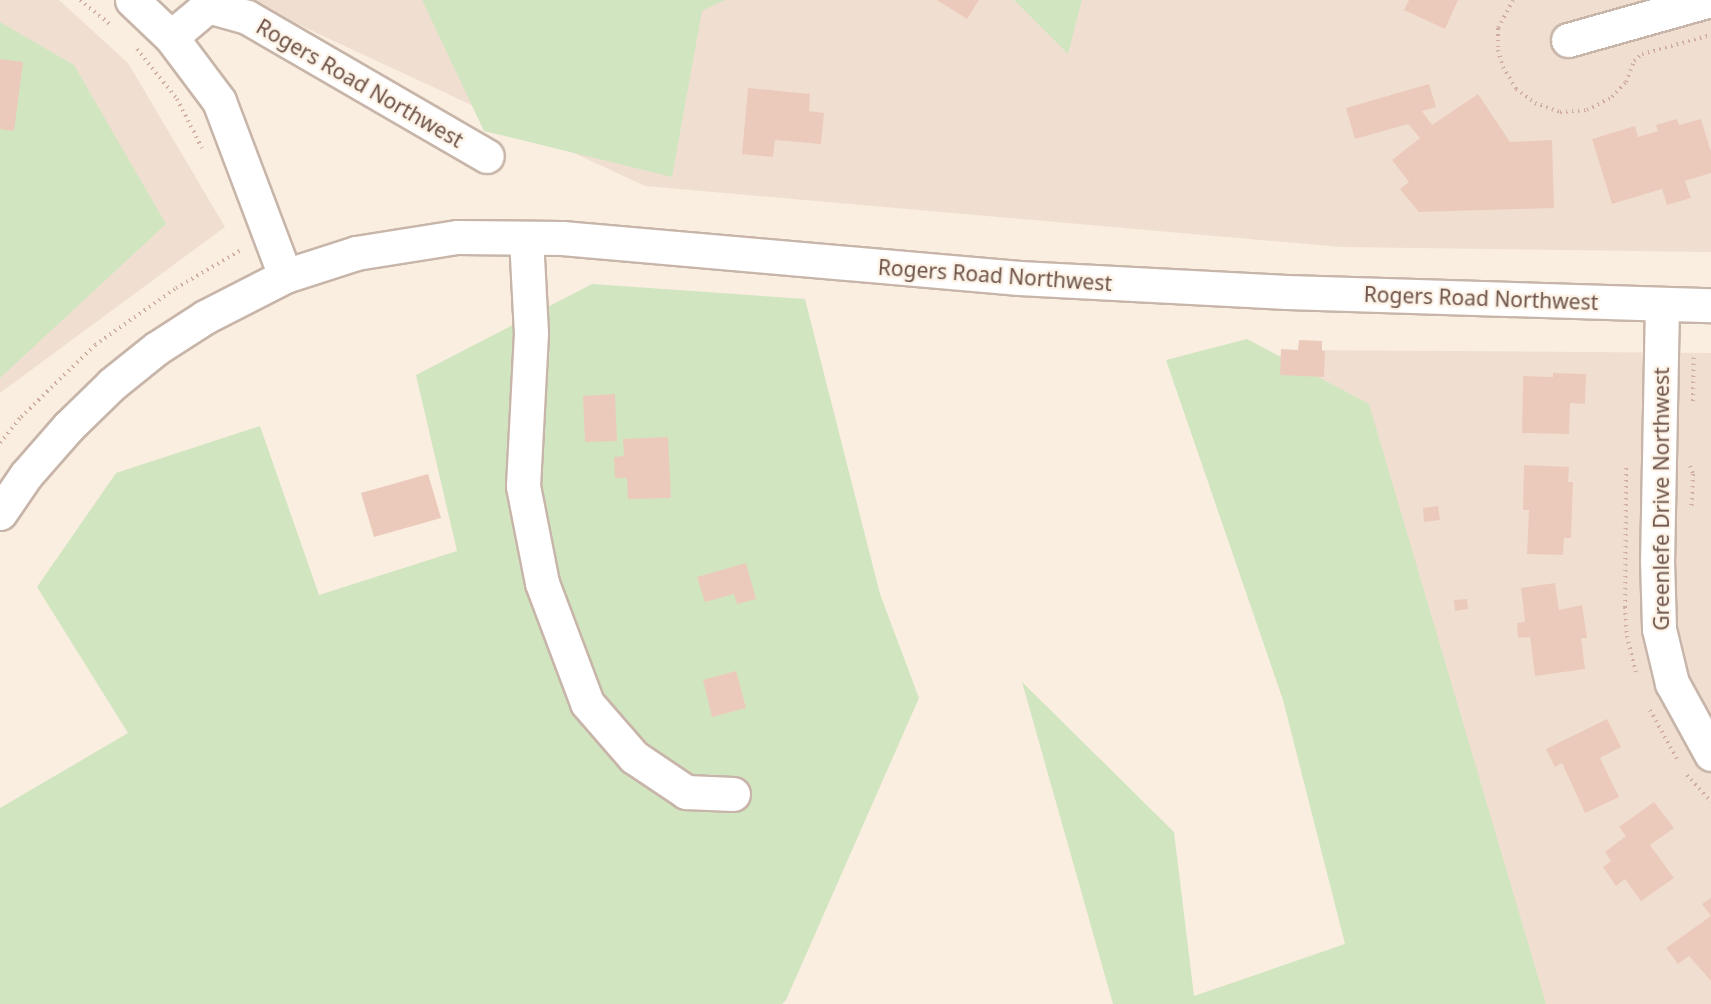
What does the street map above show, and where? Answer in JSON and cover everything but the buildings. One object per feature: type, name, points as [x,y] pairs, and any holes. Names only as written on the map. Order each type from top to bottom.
[{"type":"street","points":[[132,0],[171,37],[219,101],[285,276]]},
{"type":"street","points":[[1568,40],[1710,0]]},
{"type":"street","name":"Rogers Road Northwest","points":[[171,37],[208,6],[247,17],[487,156]]},
{"type":"street","name":"Rogers Road Northwest","points":[[0,513],[26,475],[68,427],[112,384],[157,348],[205,317],[285,276],[357,254],[457,237],[562,238],[998,277],[1287,292],[1711,305]]},
{"type":"street","points":[[526,238],[531,333],[523,486],[542,583],[550,605],[587,702],[634,757],[686,792],[733,794]]},
{"type":"street","name":"Greenlefe Drive Northwest","points":[[1662,304],[1657,560],[1659,629],[1672,683],[1711,754]]},
{"type":"path","points":[[80,0],[119,32]]},
{"type":"path","points":[[135,46],[177,99],[204,151]]},
{"type":"path","points":[[0,443],[21,417],[89,351],[176,288],[242,252],[238,242]]},
{"type":"path","points":[[1692,411],[1694,354]]},
{"type":"path","points":[[1690,517],[1693,474],[1691,456]]},
{"type":"shaded area","points":[[0,0],[59,0],[128,63],[225,227],[0,393]]},
{"type":"shaded area","points":[[246,0],[1711,0],[1711,252],[1341,247],[645,186]]},
{"type":"shaded area","points":[[1310,350],[1711,353],[1711,1004],[1519,1004]]},
{"type":"green space","points":[[422,0],[725,0],[702,11],[672,177],[484,131]]},
{"type":"green space","points":[[1014,0],[1082,0],[1068,54]]},
{"type":"green space","points":[[0,22],[74,65],[166,224],[0,378]]},
{"type":"green space","points":[[592,284],[805,299],[880,594],[919,698],[786,1000],[782,1004],[0,1004],[0,808],[128,733],[37,587],[116,473],[260,426],[319,595],[457,551],[416,375]]},
{"type":"green space","points":[[1247,339],[1369,404],[1546,1004],[1113,1004],[1022,682],[1174,832],[1194,996],[1345,944],[1283,700],[1166,360]]}]
